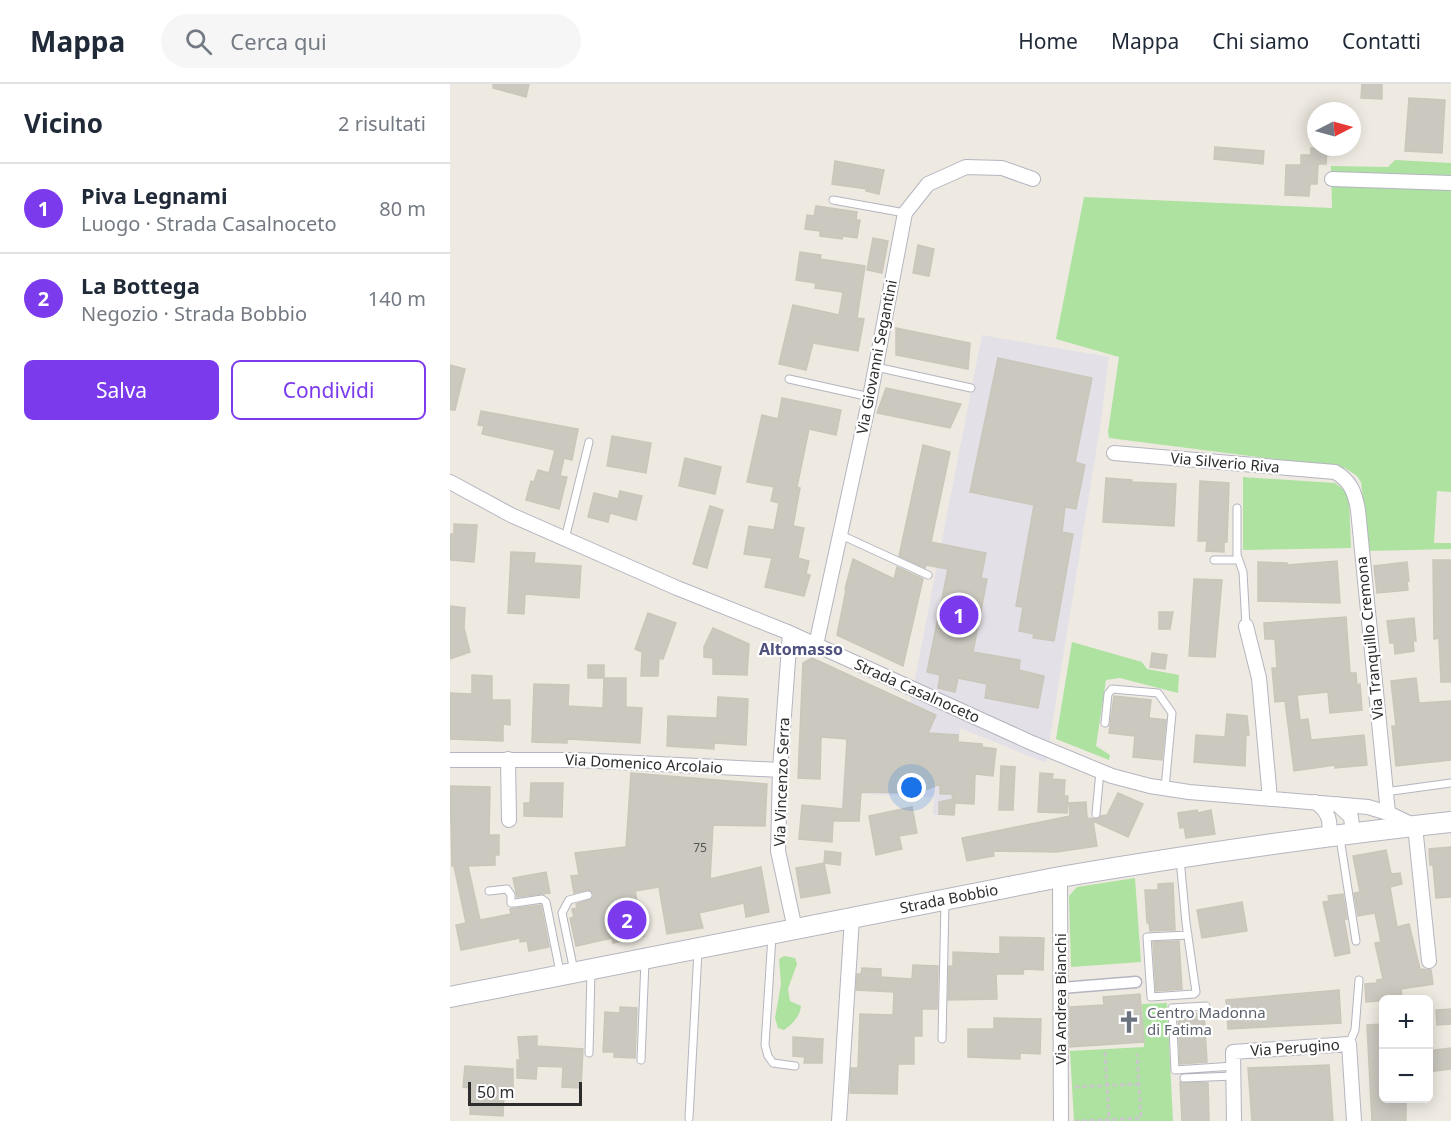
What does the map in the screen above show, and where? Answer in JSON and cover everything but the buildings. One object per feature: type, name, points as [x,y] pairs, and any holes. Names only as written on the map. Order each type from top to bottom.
[{"type":"main road","name":"Strada Bobbio","points":[[450,997],[1060,877],[1180,857],[1451,822]]},
{"type":"street","name":"Via Giovanni Segantini","points":[[816,645],[870,397],[905,213],[928,184],[966,167],[1002,168],[1033,179]]},
{"type":"street","points":[[1332,179],[1451,183]]},
{"type":"street","name":"Via Silverio Riva","points":[[1114,453],[1335,472]]},
{"type":"street","name":"Via Tranquillo Cremona","points":[[1335,472],[1350,483],[1355,493],[1388,813]]},
{"type":"street","name":"Strada Casalnoceto","points":[[450,482],[511,515],[677,588],[790,633],[1032,743],[1100,771],[1140,784],[1165,788],[1368,807],[1388,813],[1415,826]]},
{"type":"street","points":[[1246,626],[1259,678],[1270,799]]},
{"type":"street","name":"Via Vincenzo Serra","points":[[790,633],[780,770],[778,851],[795,929]]},
{"type":"street","points":[[508,759],[509,820]]},
{"type":"street","name":"Via Domenico Arcolaio","points":[[450,760],[589,761],[780,770]]},
{"type":"street","points":[[1315,802],[1324,808],[1340,835],[1351,817],[1337,804]]},
{"type":"street","points":[[1415,826],[1429,961]]},
{"type":"street","name":"Via Andrea Bianchi","points":[[1060,877],[1061,1121]]},
{"type":"street","points":[[839,1121],[852,918]]},
{"type":"street","points":[[1060,988],[1136,982]]},
{"type":"street","name":"Via Perugino","points":[[1234,1071],[1233,1052],[1349,1044],[1354,1121]]},
{"type":"street","points":[[1234,1071],[1234,1121]]},
{"type":"lane","points":[[833,200],[905,213]]},
{"type":"lane","points":[[876,367],[971,388]]},
{"type":"lane","points":[[789,379],[870,397]]},
{"type":"lane","points":[[565,539],[589,442]]},
{"type":"lane","points":[[1236,508],[1237,555],[1244,572],[1246,626]]},
{"type":"lane","points":[[841,535],[928,575]]},
{"type":"lane","points":[[1214,560],[1239,560]]},
{"type":"lane","points":[[1105,723],[1108,694],[1112,689],[1158,693],[1172,713],[1165,788]]},
{"type":"lane","points":[[1095,814],[1100,771]]},
{"type":"lane","points":[[1385,792],[1451,783]]},
{"type":"lane","points":[[1340,835],[1356,941]]},
{"type":"lane","points":[[1180,857],[1196,992],[1151,997],[1148,937],[1188,934]]},
{"type":"lane","points":[[489,891],[507,889],[512,903],[542,899],[546,902],[575,972]]},
{"type":"lane","points":[[588,895],[569,900],[562,913],[589,1053]]},
{"type":"lane","points":[[942,1040],[945,900]]},
{"type":"lane","points":[[772,933],[765,1045],[773,1063],[795,1066]]},
{"type":"lane","points":[[690,1118],[698,948]]},
{"type":"lane","points":[[641,1060],[645,958]]},
{"type":"lane","points":[[1349,1044],[1355,1030],[1359,980]]},
{"type":"lane","points":[[1206,1006],[1172,1008],[1175,1070],[1234,1071]]},
{"type":"lane","points":[[1184,1078],[1234,1071]]},
{"type":"path","points":[[1105,1052],[1109,1120]]},
{"type":"path","points":[[1075,1120],[1141,1118],[1137,1054]]},
{"type":"path","points":[[1061,1088],[1139,1084]]},
{"type":"shaded area","points":[[982,335],[1109,357],[1100,427],[1046,763],[960,728],[954,815],[933,815],[934,797],[861,794],[860,822],[840,822],[852,676],[910,704]]},
{"type":"green space","points":[[1395,160],[1451,163],[1451,492],[1437,491],[1434,543],[1451,543],[1451,549],[1369,551],[1361,482],[1357,476],[1345,468],[1109,438],[1119,357],[1056,339],[1084,197],[1332,208],[1331,166],[1388,167]]},
{"type":"green space","points":[[1243,477],[1335,483],[1343,489],[1349,499],[1351,548],[1243,550]]},
{"type":"green space","points":[[1072,642],[1142,662],[1147,669],[1179,675],[1178,693],[1120,678],[1106,680],[1096,746],[1110,755],[1109,760],[1056,739]]},
{"type":"green space","points":[[1135,878],[1141,962],[1071,967],[1069,896],[1077,887]]},
{"type":"green space","points":[[784,956],[795,958],[797,964],[788,989],[790,1001],[801,1006],[793,1023],[784,1030],[778,1028],[775,1018],[781,984],[779,959]]},
{"type":"green space","points":[[1167,1003],[1173,1121],[1074,1121],[1070,1051],[1144,1047],[1142,1004]]},
{"type":"place","name":"Piva Legnami","points":[[959,615]]},
{"type":"place","name":"La Bottega","points":[[627,920]]},
{"type":"place","name":"Centro Madonna di Fatima","points":[[1129,1022]]},
{"type":"district","name":"Altomasso","points":[[801,649]]}]
